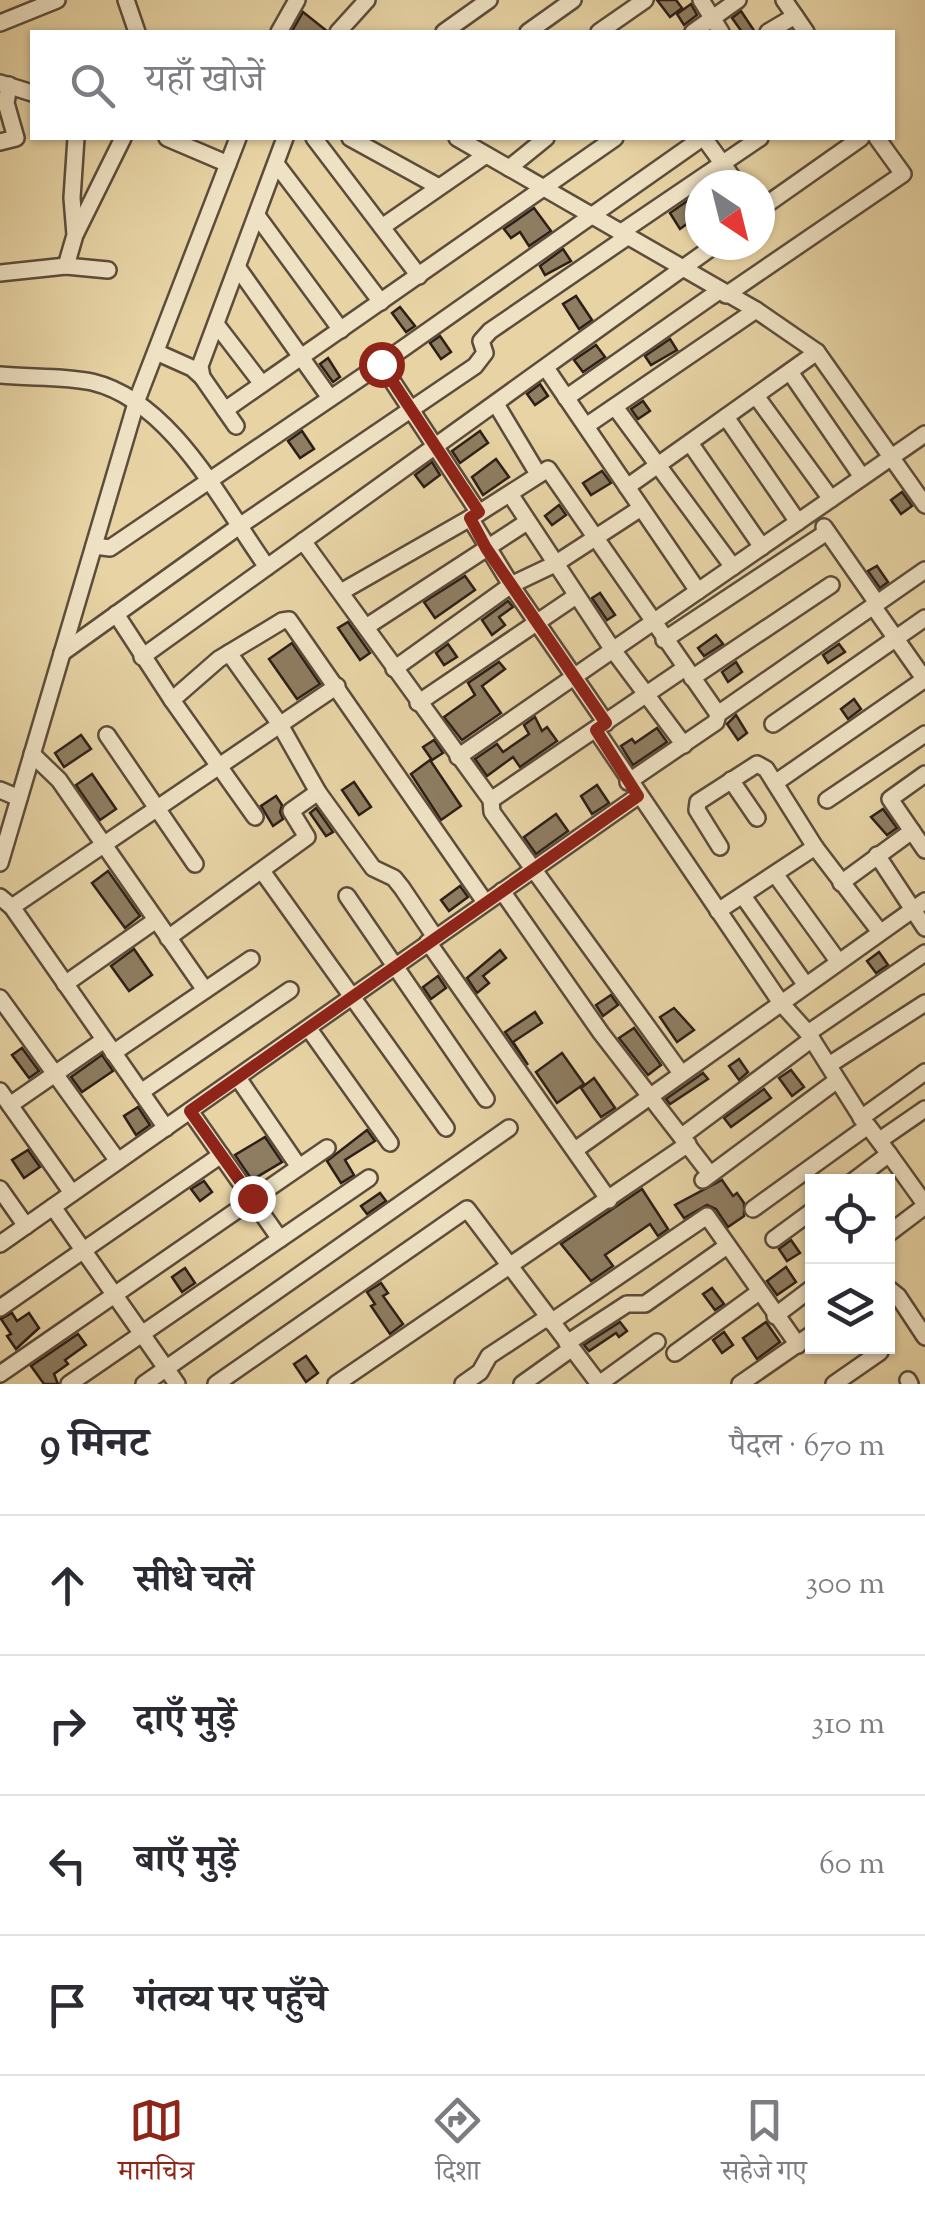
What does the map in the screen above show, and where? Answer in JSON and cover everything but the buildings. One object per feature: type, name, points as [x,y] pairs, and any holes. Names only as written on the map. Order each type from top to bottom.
[{"type":"street","points":[[0,23],[58,0]]},
{"type":"street","points":[[126,0],[135,30]]},
{"type":"street","points":[[280,30],[297,0]]},
{"type":"street","points":[[340,30],[368,0]]},
{"type":"street","points":[[447,30],[489,0]]},
{"type":"street","points":[[531,30],[572,0]]},
{"type":"street","points":[[602,30],[645,0]]},
{"type":"street","points":[[701,0],[717,26],[738,0]]},
{"type":"street","points":[[784,0],[805,30]]},
{"type":"street","points":[[771,30],[795,16]]},
{"type":"street","points":[[0,142],[16,138],[4,84],[30,91]]},
{"type":"street","points":[[75,234],[72,198],[76,140]]},
{"type":"street","points":[[66,266],[75,234],[121,140]]},
{"type":"street","points":[[173,140],[228,164]]},
{"type":"street","points":[[0,862],[137,400],[237,140]]},
{"type":"street","points":[[202,377],[200,366],[284,140]]},
{"type":"street","points":[[316,140],[419,276]]},
{"type":"street","points":[[354,140],[439,188]]},
{"type":"street","points":[[460,140],[756,310],[818,352],[925,504]]},
{"type":"street","points":[[509,168],[544,140]]},
{"type":"street","points":[[226,410],[611,140]]},
{"type":"street","points":[[94,546],[110,548],[208,483],[700,140]]},
{"type":"street","points":[[705,140],[728,170]]},
{"type":"street","points":[[62,653],[238,526],[481,362],[485,354],[481,341],[490,331],[757,140]]},
{"type":"street","points":[[775,198],[857,140]]},
{"type":"street","points":[[566,398],[903,174],[878,140]]},
{"type":"street","points":[[382,227],[486,155]]},
{"type":"street","points":[[277,166],[381,302]]},
{"type":"street","points":[[258,217],[341,330]]},
{"type":"street","points":[[142,656],[696,260]]},
{"type":"street","points":[[0,272],[66,266],[108,270]]},
{"type":"street","points":[[238,268],[330,398]]},
{"type":"street","points":[[586,426],[756,310]]},
{"type":"street","points":[[216,324],[262,384]]},
{"type":"street","points":[[156,352],[192,368],[202,377],[236,426]]},
{"type":"street","points":[[628,487],[818,352]]},
{"type":"street","points":[[381,364],[436,447],[474,515],[486,548],[574,678],[628,782],[781,1003],[810,1036],[864,1121],[920,1182],[925,1205],[895,1229]]},
{"type":"street","points":[[546,368],[698,591]]},
{"type":"street","points":[[790,372],[862,477]]},
{"type":"street","points":[[0,376],[92,382],[137,400],[172,433],[267,567]]},
{"type":"street","points":[[756,396],[831,499]]},
{"type":"street","points":[[496,404],[538,474]]},
{"type":"street","points":[[615,407],[733,567]]},
{"type":"street","points":[[726,417],[798,522]]},
{"type":"street","points":[[458,758],[925,434]]},
{"type":"street","points":[[690,443],[762,547]]},
{"type":"street","points":[[340,592],[548,469],[718,714]]},
{"type":"street","points":[[510,494],[613,650],[684,745]]},
{"type":"street","points":[[394,669],[512,585],[555,564],[641,508]]},
{"type":"street","points":[[774,783],[925,679],[813,512]]},
{"type":"street","points":[[366,627],[527,522]]},
{"type":"street","points":[[664,640],[827,532]]},
{"type":"street","points":[[304,541],[491,800],[492,812],[533,870],[681,1073]]},
{"type":"street","points":[[628,782],[716,722],[718,714],[925,570]]},
{"type":"street","points":[[491,800],[646,696],[831,585]]},
{"type":"street","points":[[418,703],[576,596]]},
{"type":"street","points":[[116,614],[255,817]]},
{"type":"street","points":[[773,724],[925,618]]},
{"type":"street","points":[[172,700],[229,653],[289,620],[485,902]]},
{"type":"street","points":[[229,653],[279,723],[318,792],[373,868],[394,878],[402,888],[432,940],[610,1200]]},
{"type":"street","points":[[166,1128],[6,902],[103,844],[338,686]]},
{"type":"street","points":[[828,800],[925,734]]},
{"type":"street","points":[[108,735],[195,864]]},
{"type":"street","points":[[32,754],[58,780],[205,990]]},
{"type":"street","points":[[720,847],[697,810],[698,802],[757,764],[766,769],[815,847],[880,932]]},
{"type":"street","points":[[925,774],[890,799],[925,850]]},
{"type":"street","points":[[731,780],[757,818]]},
{"type":"street","points":[[0,790],[19,798]]},
{"type":"street","points":[[168,938],[308,837],[291,812],[318,792]]},
{"type":"street","points":[[0,1244],[638,796]]},
{"type":"street","points":[[841,883],[912,831]]},
{"type":"street","points":[[718,912],[815,847]]},
{"type":"street","points":[[877,855],[920,904],[925,928]]},
{"type":"street","points":[[262,871],[446,1128]]},
{"type":"street","points":[[775,874],[838,961]]},
{"type":"street","points":[[502,891],[601,1033],[685,1140],[706,1177],[925,1004]]},
{"type":"street","points":[[347,896],[486,1099]]},
{"type":"street","points":[[743,896],[805,984]]},
{"type":"street","points":[[575,1150],[920,904]]},
{"type":"street","points":[[66,984],[156,920]]},
{"type":"street","points":[[336,1384],[610,1200],[810,1036],[925,953]]},
{"type":"street","points":[[72,1193],[5,1098],[109,1047],[251,960]]},
{"type":"street","points":[[141,1092],[290,990]]},
{"type":"street","points":[[0,998],[118,1162]]},
{"type":"street","points":[[309,1029],[390,1143]]},
{"type":"street","points":[[753,1209],[925,1072]]},
{"type":"street","points":[[238,1078],[299,1166]]},
{"type":"street","points":[[860,1174],[925,1110]]},
{"type":"street","points":[[190,1111],[280,1239]]},
{"type":"street","points":[[144,1384],[510,1128]]},
{"type":"street","points":[[0,1374],[327,1148]]},
{"type":"street","points":[[0,1308],[221,1155]]},
{"type":"street","points":[[69,1384],[369,1178]]},
{"type":"street","points":[[0,1189],[26,1226]]},
{"type":"street","points":[[53,1208],[177,1384]]},
{"type":"street","points":[[216,1384],[468,1209],[599,1384],[657,1342]]},
{"type":"street","points":[[774,1239],[805,1215]]},
{"type":"street","points":[[463,1384],[480,1372],[489,1356],[707,1216],[798,1345]]},
{"type":"street","points":[[522,1384],[627,1304],[646,1304],[727,1246]]},
{"type":"street","points":[[676,1353],[759,1292]]},
{"type":"street","points":[[775,1316],[805,1293]]},
{"type":"street","points":[[895,1294],[925,1338]]},
{"type":"street","points":[[740,1384],[805,1340]]},
{"type":"street","points":[[834,1384],[877,1354]]},
{"type":"route","points":[[252,1198],[190,1111],[638,796],[596,730],[606,723],[486,548],[470,518],[479,512],[381,364]]}]
